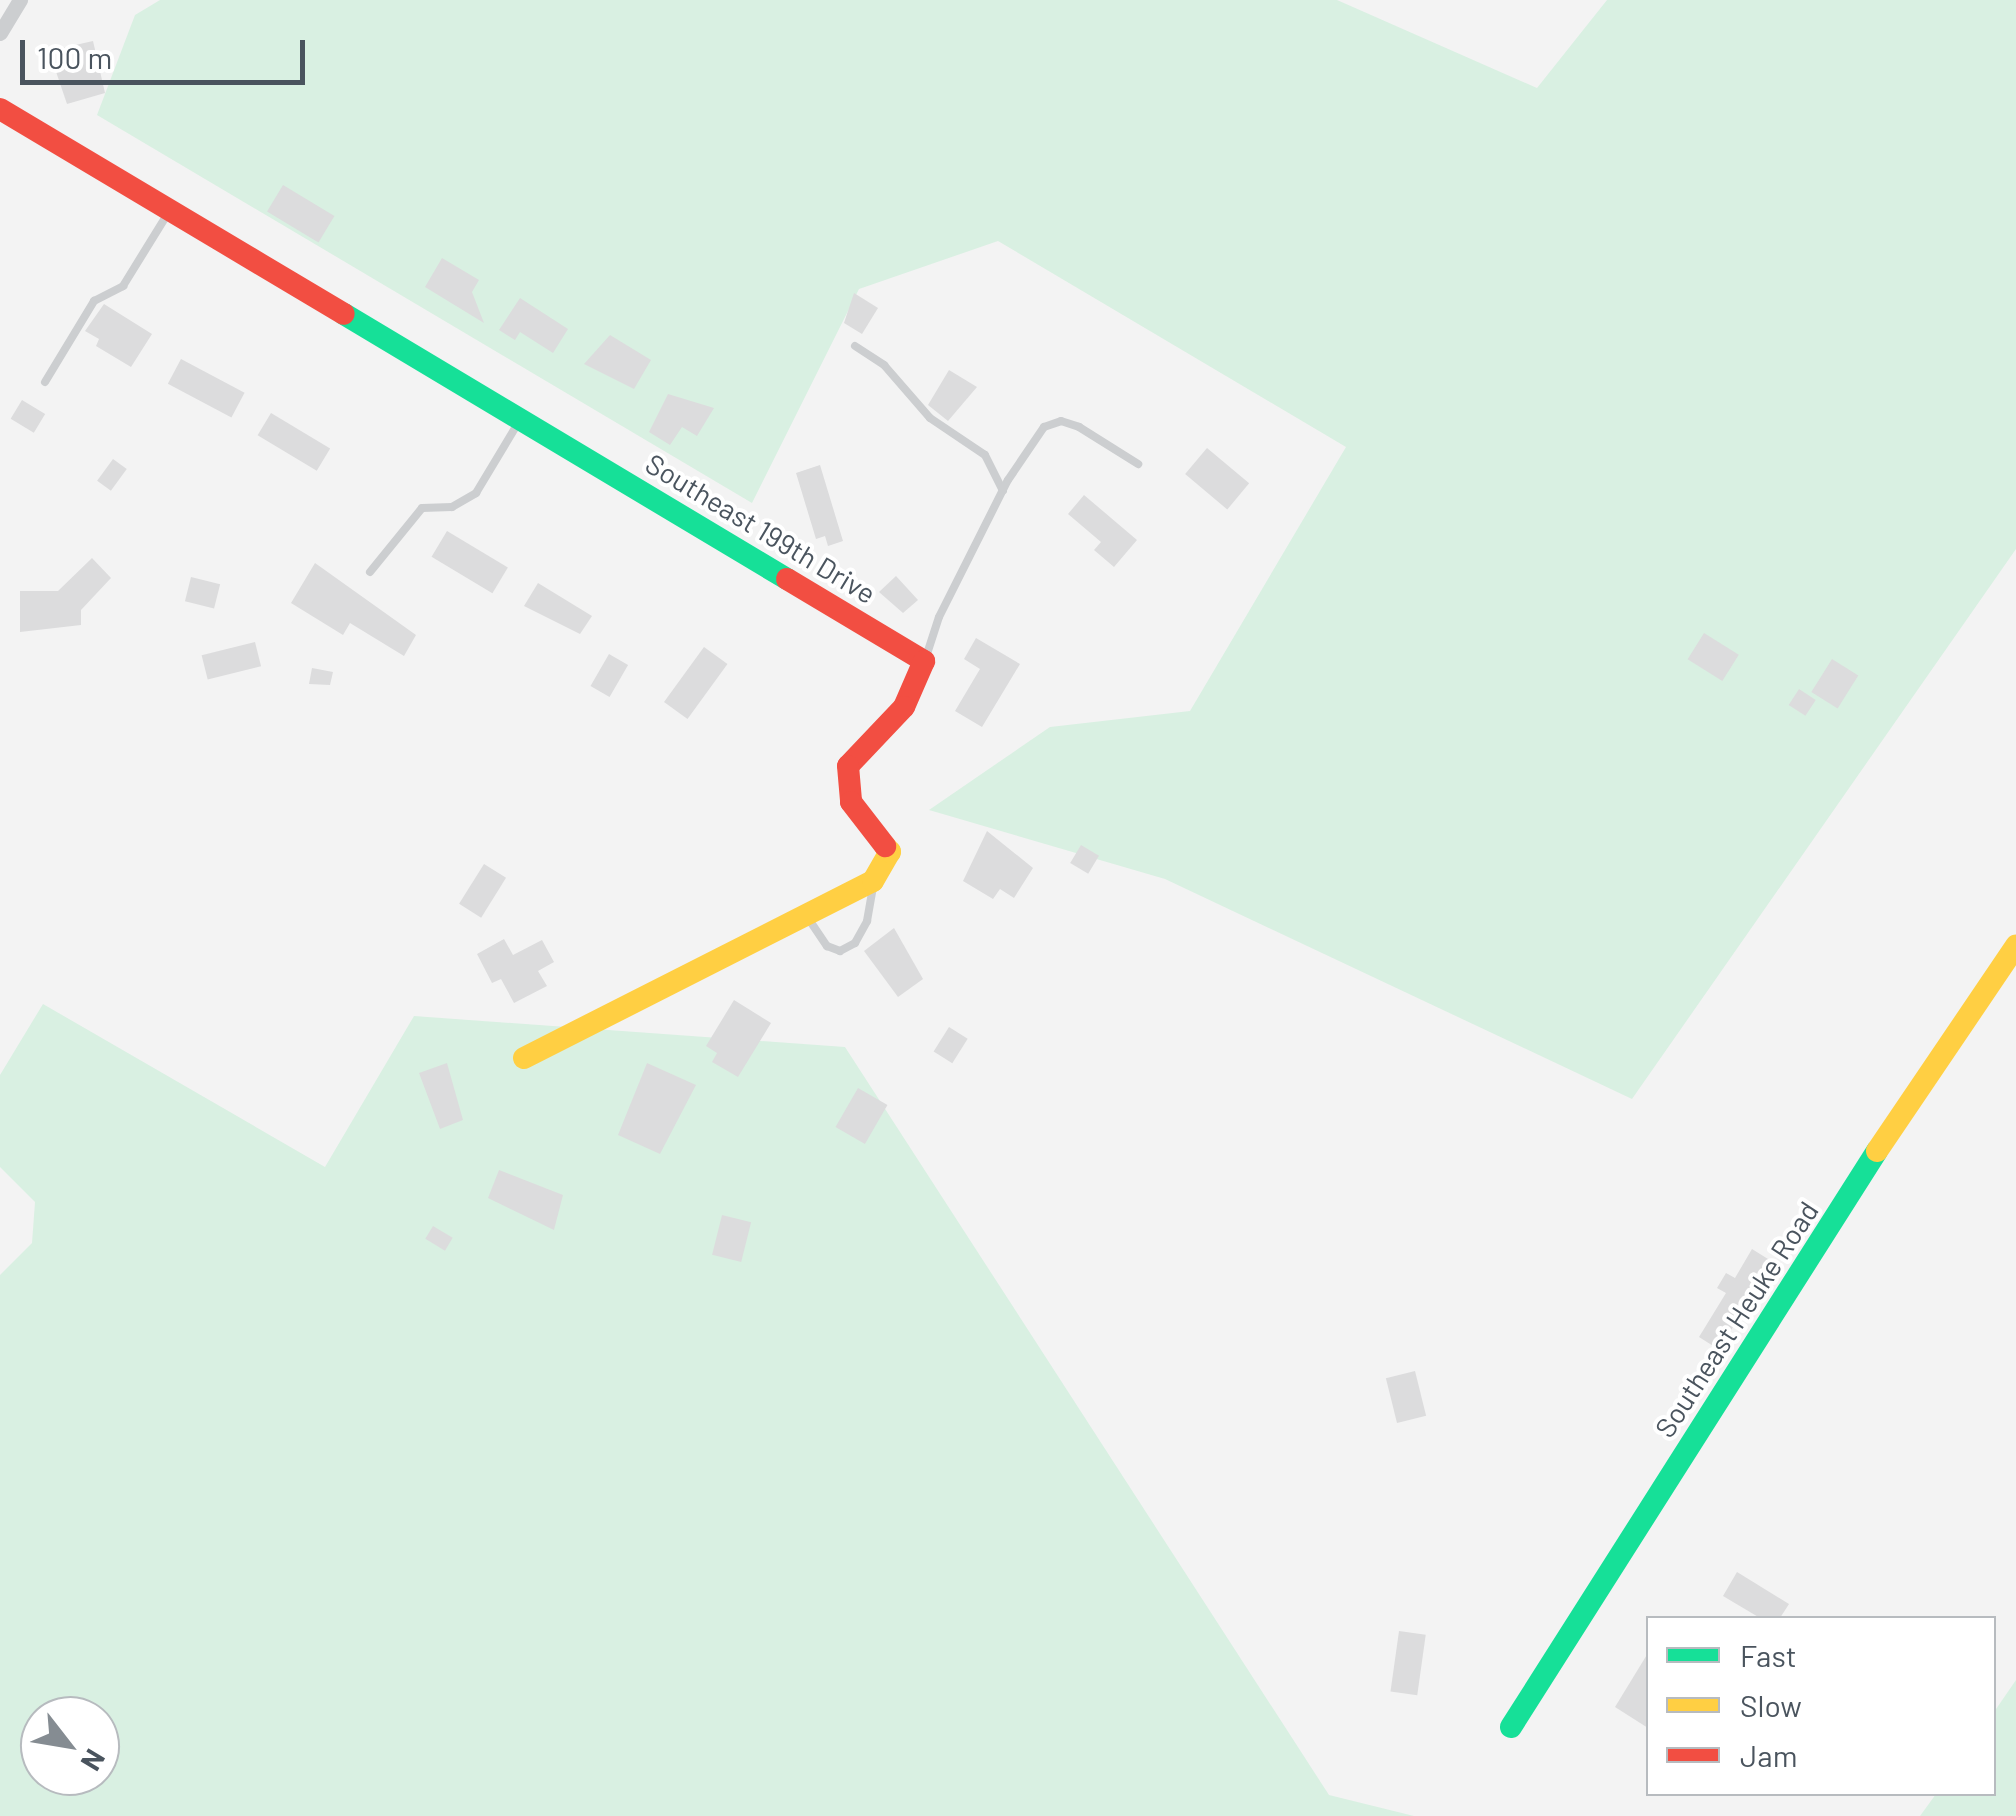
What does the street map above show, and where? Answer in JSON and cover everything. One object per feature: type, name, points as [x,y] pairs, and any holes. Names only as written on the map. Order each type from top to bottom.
[{"type":"street","points":[[0,33],[20,0]]},
{"type":"street","name":"Southeast 199th Drive","points":[[0,109],[924,661]]},
{"type":"street","points":[[524,1058],[873,881],[890,852],[850,802],[848,766],[904,707],[924,661]]},
{"type":"street","name":"Southeast Heuke Road","points":[[1511,1726],[1941,1051],[2016,946]]},
{"type":"lane","points":[[45,382],[94,300],[123,286],[170,209]]},
{"type":"lane","points":[[855,346],[884,365],[930,418],[985,455],[1003,491]]},
{"type":"lane","points":[[370,572],[422,508],[452,507],[476,493],[520,419]]},
{"type":"lane","points":[[924,661],[939,616],[1032,439],[1061,422],[1138,464]]},
{"type":"lane","points":[[806,914],[826,946],[840,951],[855,943],[867,921],[873,881]]},
{"type":"green space","points":[[160,0],[1337,0],[1537,88],[1607,0],[2016,0],[2016,549],[1632,1099],[1165,879],[929,810],[1050,727],[1190,711],[1346,447],[998,241],[859,289],[752,503],[97,115],[135,15]]},
{"type":"green space","points":[[43,1004],[325,1167],[414,1016],[845,1047],[1329,1795],[1414,1816],[0,1816],[0,1275],[32,1243],[35,1202],[0,1167],[0,1075]]},
{"type":"green space","points":[[2016,1680],[2016,1816],[1920,1816],[1935,1796],[1996,1796],[1996,1709]]},
{"type":"building","points":[[93,41],[105,93],[67,104],[49,51]]},
{"type":"building","points":[[283,185],[334,216],[318,242],[267,212]]},
{"type":"building","points":[[442,258],[479,280],[472,292],[484,323],[425,287]]},
{"type":"building","points":[[854,293],[878,308],[862,334],[844,323]]},
{"type":"building","points":[[520,298],[568,329],[553,353],[520,332],[515,340],[499,330]]},
{"type":"building","points":[[104,304],[152,334],[131,367],[96,346],[99,339],[85,331]]},
{"type":"building","points":[[610,335],[651,360],[634,389],[584,364]]},
{"type":"building","points":[[181,359],[245,393],[231,418],[168,384]]},
{"type":"building","points":[[949,370],[977,387],[948,421],[928,405]]},
{"type":"building","points":[[668,394],[714,408],[697,436],[682,427],[670,445],[649,432]]},
{"type":"building","points":[[22,400],[45,414],[34,433],[11,419]]},
{"type":"building","points":[[271,413],[330,449],[317,471],[258,435]]},
{"type":"building","points":[[1207,448],[1249,483],[1227,509],[1185,474]]},
{"type":"building","points":[[113,459],[127,469],[111,491],[97,481]]},
{"type":"building","points":[[820,465],[843,541],[828,546],[825,536],[816,539],[796,473]]},
{"type":"building","points":[[1084,495],[1137,540],[1114,567],[1094,550],[1101,542],[1068,514]]},
{"type":"building","points":[[447,531],[508,568],[492,593],[432,557]]},
{"type":"building","points":[[92,558],[111,578],[81,610],[81,625],[20,632],[20,591],[58,591]]},
{"type":"building","points":[[315,563],[416,635],[404,656],[350,623],[343,635],[291,603]]},
{"type":"building","points":[[896,576],[918,600],[903,613],[879,592]]},
{"type":"building","points":[[191,577],[220,584],[214,609],[185,601]]},
{"type":"building","points":[[538,583],[592,616],[580,634],[524,606]]},
{"type":"building","points":[[1704,633],[1739,655],[1722,681],[1688,659]]},
{"type":"building","points":[[976,638],[1020,664],[982,727],[955,711],[980,669],[964,659]]},
{"type":"building","points":[[255,642],[261,666],[208,680],[202,655]]},
{"type":"building","points":[[704,647],[727,664],[687,719],[664,702]]},
{"type":"building","points":[[609,654],[628,665],[610,697],[590,686]]},
{"type":"building","points":[[1832,659],[1858,675],[1838,709],[1811,692]]},
{"type":"building","points":[[312,668],[333,672],[330,685],[309,684]]},
{"type":"building","points":[[1799,689],[1816,700],[1805,716],[1789,705]]},
{"type":"building","points":[[987,831],[1033,868],[1014,898],[1000,889],[993,899],[963,881]]},
{"type":"building","points":[[1081,845],[1099,856],[1088,874],[1070,863]]},
{"type":"building","points":[[484,864],[506,878],[481,918],[459,904]]},
{"type":"building","points":[[894,928],[923,979],[898,997],[864,951]]},
{"type":"building","points":[[504,939],[513,955],[542,940],[554,962],[538,971],[547,986],[514,1003],[501,979],[492,983],[477,954]]},
{"type":"building","points":[[734,1000],[771,1023],[738,1077],[712,1062],[717,1053],[706,1046]]},
{"type":"building","points":[[949,1027],[968,1039],[952,1063],[934,1052]]},
{"type":"building","points":[[447,1063],[463,1120],[440,1129],[419,1073]]},
{"type":"building","points":[[647,1063],[696,1085],[660,1154],[618,1135]]},
{"type":"building","points":[[858,1088],[887,1105],[865,1144],[836,1127]]},
{"type":"building","points":[[499,1170],[563,1195],[554,1230],[488,1198]]},
{"type":"building","points":[[722,1215],[751,1222],[741,1262],[712,1255]]},
{"type":"building","points":[[433,1226],[453,1238],[445,1251],[425,1239]]},
{"type":"building","points":[[1752,1249],[1776,1264],[1718,1349],[1699,1337],[1726,1293],[1717,1288],[1726,1273],[1735,1278]]},
{"type":"building","points":[[1415,1371],[1426,1416],[1397,1423],[1386,1378]]},
{"type":"building","points":[[1737,1572],[1789,1604],[1781,1616],[1757,1616],[1723,1596]]},
{"type":"building","points":[[1399,1631],[1426,1635],[1417,1695],[1391,1691]]},
{"type":"building","points":[[1646,1656],[1646,1727],[1615,1707]]},
{"type":"traffic: fast","points":[[344,314],[787,579]]},
{"type":"traffic: fast","points":[[1511,1727],[1877,1151]]},
{"type":"traffic: slow","points":[[524,1058],[873,881],[890,852],[885,846]]},
{"type":"traffic: slow","points":[[1877,1151],[2016,946]]},
{"type":"traffic: jam","points":[[0,109],[344,314]]},
{"type":"traffic: jam","points":[[787,579],[924,661],[904,707],[848,766],[851,802],[885,846]]}]
